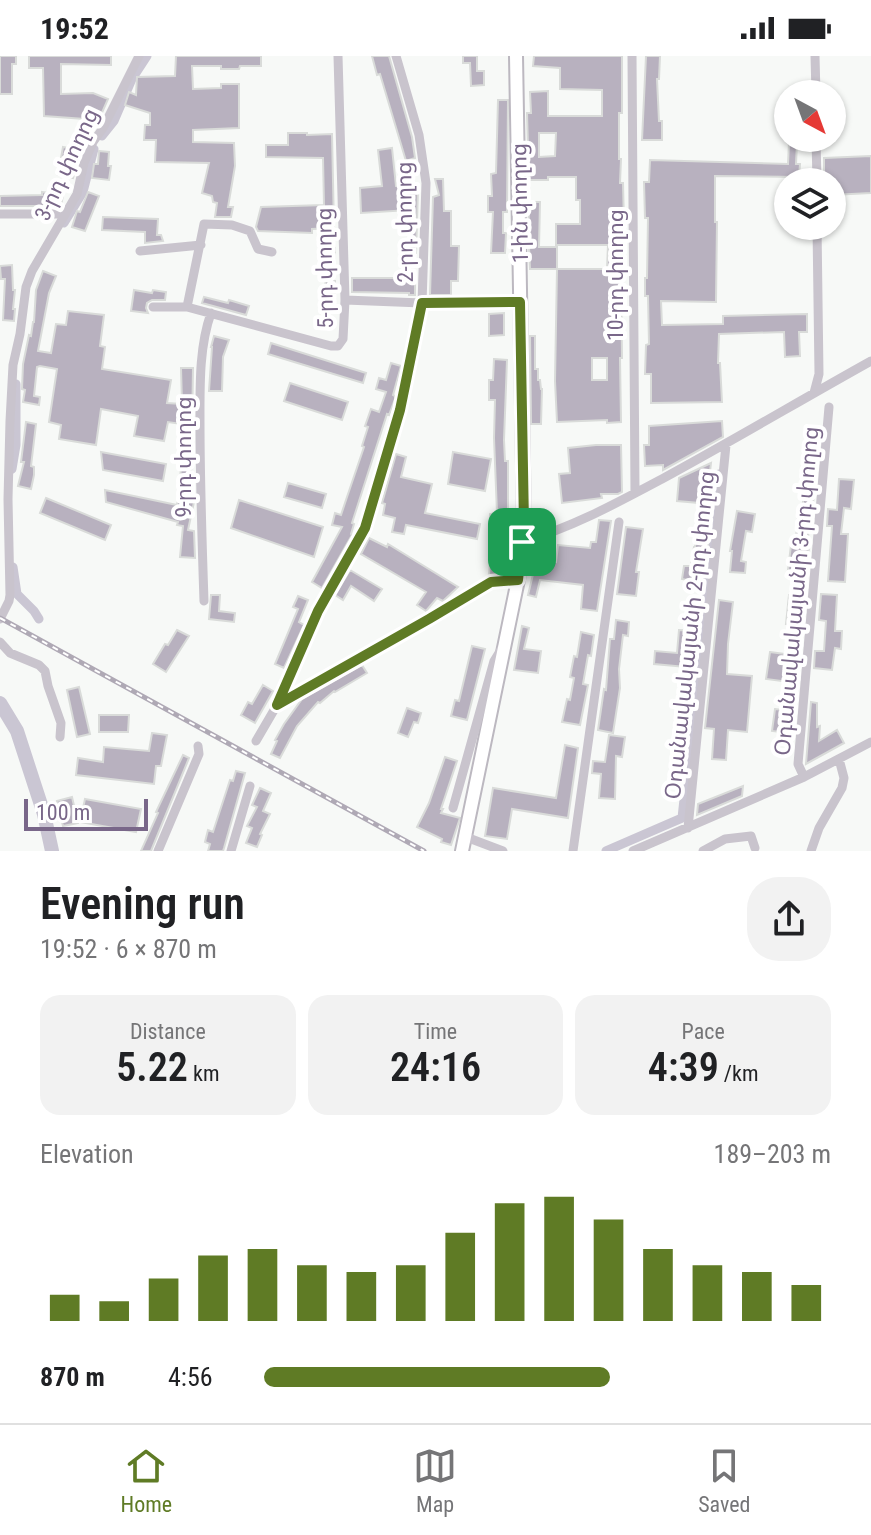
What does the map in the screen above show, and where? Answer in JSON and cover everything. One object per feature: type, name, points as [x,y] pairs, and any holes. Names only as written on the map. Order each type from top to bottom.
[{"type":"main road","name":"1-ին փողոց","points":[[464,845],[518,580],[522,542],[516,56]]},
{"type":"street","name":"3-րդ փողոց","points":[[0,619],[10,595],[8,483],[13,365],[26,287],[32,271],[77,194],[84,163],[93,142],[139,56]]},
{"type":"street","name":"5-րդ փողոց","points":[[211,313],[331,346],[338,346],[343,339],[345,300],[338,56]]},
{"type":"street","name":"2-րդ փողոց","points":[[256,741],[277,705],[318,611],[365,528],[400,410],[422,303],[426,183],[419,135],[396,56]]},
{"type":"street","name":"10-րդ փողոց","points":[[632,56],[635,493]]},
{"type":"street","points":[[815,56],[816,80]]},
{"type":"street","points":[[0,214],[64,214]]},
{"type":"street","points":[[187,307],[204,224],[232,225],[250,231],[258,249],[272,252]]},
{"type":"street","points":[[814,393],[819,374],[817,240]]},
{"type":"street","points":[[140,251],[201,245]]},
{"type":"street","points":[[345,300],[520,302]]},
{"type":"street","points":[[153,307],[187,307],[211,313]]},
{"type":"street","name":"9-րդ փողոց","points":[[204,601],[200,397],[204,332],[211,313]]},
{"type":"street","points":[[522,542],[562,528],[635,493],[726,445],[871,361]]},
{"type":"street","name":"Օդանավակայանի 3-րդ փողոց","points":[[804,777],[798,764],[829,407]]},
{"type":"street","name":"Օդանավակայանի 2-րդ փողոց","points":[[688,828],[726,445]]},
{"type":"street","points":[[573,851],[619,522]]},
{"type":"street","points":[[277,705],[491,582],[518,580]]},
{"type":"street","points":[[0,642],[10,653],[39,665],[45,671],[61,723],[60,737]]},
{"type":"street","points":[[453,808],[494,661],[505,642]]},
{"type":"street","points":[[633,851],[804,777],[871,742]]},
{"type":"street","points":[[158,851],[199,754],[198,746]]},
{"type":"street","points":[[811,851],[819,828],[842,788],[844,778],[839,759]]},
{"type":"street","points":[[231,851],[250,786]]},
{"type":"street","points":[[703,851],[725,839],[751,836],[755,848]]},
{"type":"street","points":[[464,845],[503,851]]},
{"type":"building","points":[[0,56],[16,56],[16,64],[12,64],[12,94],[0,94]]},
{"type":"building","points":[[29,56],[111,56],[111,65],[61,64],[61,94],[93,93],[108,99],[97,124],[85,119],[44,116],[43,68],[29,68]]},
{"type":"building","points":[[176,56],[261,56],[261,66],[221,69],[221,66],[192,66],[193,89],[239,84],[239,128],[193,130],[193,142],[234,143],[235,166],[228,207],[233,207],[231,217],[215,217],[217,203],[213,202],[212,196],[202,193],[209,163],[155,162],[156,140],[144,140],[145,125],[150,125],[150,113],[125,105],[129,92],[136,95],[137,77],[175,76]]},
{"type":"building","points":[[372,56],[389,56],[415,158],[406,161]]},
{"type":"building","points":[[463,56],[477,56],[477,71],[484,71],[484,85],[471,86],[470,63],[463,63]]},
{"type":"building","points":[[534,56],[622,56],[622,113],[619,113],[624,224],[621,422],[557,422],[557,269],[607,269],[608,245],[556,245],[556,224],[580,224],[576,177],[529,180],[527,113],[531,113],[530,92],[548,91],[548,116],[602,116],[602,90],[560,89],[560,68],[533,66]],"holes":[[[539,133],[556,133],[555,156],[539,157]],[[592,358],[607,358],[607,380],[592,380]]]},
{"type":"building","points":[[646,56],[660,56],[657,79],[662,140],[642,140]]},
{"type":"building","points":[[498,100],[508,100],[507,212],[503,212],[505,253],[491,253],[493,212],[488,212],[488,196],[492,196],[491,174],[496,173]]},
{"type":"building","points":[[288,133],[332,134],[334,228],[312,229],[312,233],[258,231],[256,227],[261,207],[324,205],[323,158],[266,157],[266,145],[288,145]]},
{"type":"building","points":[[63,147],[81,150],[73,178],[58,175]]},
{"type":"building","points":[[392,148],[396,186],[405,185],[405,191],[418,190],[416,253],[410,253],[409,210],[361,213],[360,188],[382,186],[378,150]]},
{"type":"building","points":[[99,151],[109,152],[109,180],[92,178]]},
{"type":"building","points":[[789,152],[797,152],[796,164],[800,164],[800,168],[774,168],[774,177],[715,176],[716,302],[661,301],[662,325],[723,324],[723,316],[807,314],[807,332],[799,332],[800,356],[785,357],[784,332],[719,334],[722,402],[651,403],[651,374],[645,374],[646,345],[649,344],[648,296],[645,296],[648,218],[645,218],[644,182],[649,182],[650,160],[788,164]]},
{"type":"building","points":[[871,156],[871,193],[846,194],[846,168],[824,168],[824,158]]},
{"type":"building","points":[[435,179],[443,179],[444,211],[451,211],[451,246],[459,246],[458,281],[451,281],[451,295],[430,295],[433,197],[439,195]]},
{"type":"building","points":[[42,192],[63,195],[61,206],[0,206],[0,196],[42,195]]},
{"type":"building","points":[[88,192],[99,196],[85,231],[72,227]]},
{"type":"building","points":[[530,202],[540,202],[539,247],[557,247],[557,269],[530,269]]},
{"type":"building","points":[[103,217],[158,219],[157,235],[161,235],[163,241],[145,243],[145,232],[102,230]]},
{"type":"building","points":[[323,247],[335,248],[335,294],[325,294]]},
{"type":"building","points":[[12,265],[14,321],[3,320],[5,279],[1,279],[0,266]]},
{"type":"building","points":[[43,271],[56,276],[49,293],[38,351],[51,353],[56,324],[66,325],[68,311],[104,315],[100,346],[105,347],[102,369],[171,380],[167,403],[182,404],[181,368],[193,368],[191,490],[194,502],[188,530],[194,531],[195,558],[180,557],[183,526],[177,525],[178,522],[106,502],[105,490],[177,505],[182,424],[168,422],[164,441],[134,436],[138,416],[101,409],[96,445],[59,439],[61,425],[49,422],[57,369],[40,366],[37,367],[34,396],[40,397],[39,405],[23,402],[23,364],[34,322],[36,290]]},
{"type":"building","points":[[352,278],[415,278],[415,295],[352,292]]},
{"type":"building","points":[[134,290],[166,292],[165,300],[147,303],[148,313],[131,311]]},
{"type":"building","points":[[204,297],[249,306],[246,315],[202,303]]},
{"type":"building","points":[[504,313],[504,335],[489,336],[489,314]]},
{"type":"building","points":[[214,336],[229,340],[223,357],[222,391],[209,391]]},
{"type":"building","points":[[530,336],[535,336],[535,369],[538,369],[542,389],[541,424],[531,424]]},
{"type":"building","points":[[271,343],[366,373],[363,383],[268,354]]},
{"type":"building","points":[[494,359],[507,360],[504,440],[505,461],[508,461],[508,556],[507,573],[489,575],[493,526],[490,526],[490,514],[497,513],[495,400],[489,400],[489,380],[493,380]]},
{"type":"building","points":[[391,363],[401,366],[393,395],[395,399],[387,414],[352,523],[352,535],[322,588],[312,582],[342,527],[332,525],[335,513],[341,515],[364,447],[368,427],[365,426],[371,409],[379,412],[386,392],[376,389],[379,378],[386,380]]},
{"type":"building","points":[[290,383],[348,402],[342,420],[284,401]]},
{"type":"building","points":[[722,421],[723,437],[663,470],[663,465],[645,466],[644,445],[649,445],[649,426]]},
{"type":"building","points":[[26,422],[36,424],[31,489],[18,486],[24,462],[21,462]]},
{"type":"building","points":[[621,445],[622,492],[562,503],[559,474],[570,473],[568,448]]},
{"type":"building","points":[[101,452],[166,464],[163,481],[103,470]]},
{"type":"building","points":[[453,452],[491,459],[485,491],[448,484]]},
{"type":"building","points":[[396,454],[406,457],[401,477],[432,484],[425,513],[480,524],[477,539],[406,525],[404,534],[392,532],[395,518],[383,515],[385,504],[382,503]]},
{"type":"building","points":[[711,463],[706,507],[712,508],[706,563],[700,563],[698,582],[682,579],[684,566],[691,566],[699,503],[677,501],[679,478]]},
{"type":"building","points":[[839,479],[854,480],[851,509],[844,508],[841,534],[848,534],[845,582],[828,581],[832,526],[827,526],[828,509],[837,510]]},
{"type":"building","points":[[288,483],[326,494],[322,508],[284,497]]},
{"type":"building","points":[[804,489],[814,490],[813,505],[810,505],[806,572],[788,570],[792,537],[796,538],[798,514],[802,514]]},
{"type":"building","points":[[46,498],[111,525],[105,540],[40,513]]},
{"type":"building","points":[[239,500],[323,527],[314,557],[231,528]]},
{"type":"building","points":[[737,511],[755,514],[752,532],[746,531],[741,561],[746,562],[745,573],[730,572]]},
{"type":"building","points":[[599,520],[611,521],[597,611],[581,609],[583,585],[540,580],[536,597],[528,595],[537,558],[530,558],[531,547],[540,547],[545,543],[544,560],[556,562],[558,545],[590,548],[591,542],[596,542]]},
{"type":"building","points":[[626,527],[643,529],[636,572],[639,572],[636,596],[617,594]]},
{"type":"building","points":[[369,538],[387,547],[388,544],[458,587],[443,601],[437,598],[426,611],[417,605],[426,592],[361,554]]},
{"type":"building","points":[[350,570],[382,589],[374,601],[351,586],[343,600],[335,595]]},
{"type":"building","points":[[821,594],[837,595],[835,631],[842,631],[841,649],[835,648],[832,670],[814,668],[815,651],[824,651],[826,621],[819,620]]},
{"type":"building","points":[[211,595],[220,595],[219,611],[235,613],[234,622],[209,619]]},
{"type":"building","points":[[789,595],[802,596],[800,625],[786,624]]},
{"type":"building","points":[[298,596],[308,600],[299,622],[304,625],[284,668],[275,664],[298,609],[293,607]]},
{"type":"building","points":[[719,600],[733,602],[727,674],[752,676],[747,732],[728,730],[726,760],[712,759],[714,729],[705,728]]},
{"type":"building","points":[[616,620],[629,622],[628,636],[623,635],[613,733],[598,730],[606,690],[610,639],[614,639]]},
{"type":"building","points":[[522,626],[529,628],[524,649],[541,651],[538,673],[514,670]]},
{"type":"building","points":[[177,630],[189,636],[166,672],[153,664]]},
{"type":"building","points":[[679,630],[693,631],[686,667],[654,664],[655,651],[677,653]]},
{"type":"building","points":[[581,632],[594,635],[583,684],[588,685],[580,725],[562,722],[567,699],[570,700],[574,678],[570,677]]},
{"type":"building","points":[[472,646],[485,649],[467,720],[451,716],[455,700],[459,701]]},
{"type":"building","points":[[770,652],[793,655],[789,682],[766,679]]},
{"type":"building","points":[[362,665],[367,673],[318,702],[297,726],[280,758],[271,754],[284,724],[302,699]]},
{"type":"building","points":[[263,685],[273,691],[255,723],[241,715]]},
{"type":"building","points":[[79,687],[90,734],[77,737],[67,690]]},
{"type":"building","points":[[811,702],[817,703],[819,741],[837,730],[844,743],[806,764]]},
{"type":"building","points":[[407,708],[421,713],[408,737],[398,733]]},
{"type":"building","points":[[775,709],[791,711],[788,733],[772,731]]},
{"type":"building","points":[[99,715],[129,715],[128,732],[99,732]]},
{"type":"building","points":[[152,733],[167,735],[161,766],[156,766],[154,784],[76,775],[78,758],[103,762],[104,747],[149,751]]},
{"type":"building","points":[[609,735],[625,737],[622,757],[616,756],[615,799],[599,798],[601,774],[592,773],[593,761],[605,762]]},
{"type":"building","points":[[565,745],[578,748],[568,818],[512,809],[507,839],[485,836],[493,788],[556,798]]},
{"type":"building","points":[[183,755],[189,758],[151,851],[141,851],[156,812]]},
{"type":"building","points":[[445,757],[457,761],[441,809],[441,813],[460,818],[451,845],[417,827]]},
{"type":"building","points":[[236,771],[245,773],[223,851],[208,851],[210,844],[205,842],[208,830],[213,832],[230,780],[233,781]]},
{"type":"building","points":[[743,786],[742,796],[697,815],[698,804]]},
{"type":"building","points":[[260,788],[271,793],[263,811],[270,814],[257,847],[246,843],[252,828],[247,826],[257,807],[252,805]]},
{"type":"building","points":[[72,797],[78,823],[63,826],[57,801]]},
{"type":"building","points":[[85,799],[141,809],[136,832],[80,822]]},
{"type":"waterway","points":[[102,136],[114,121],[132,79],[147,56]]},
{"type":"waterway","points":[[64,223],[83,192],[94,149]]},
{"type":"waterway","points":[[12,469],[16,445],[16,384]]},
{"type":"waterway","points":[[606,851],[682,818],[719,474]]},
{"type":"waterway","points":[[13,567],[17,594],[39,619]]},
{"type":"waterway","points":[[0,703],[17,731],[44,814],[52,851]]},
{"type":"railway","points":[[0,618],[424,851]]},
{"type":"route","points":[[520,302],[522,542],[518,580],[491,582],[277,705],[318,611],[365,528],[400,410],[422,303],[520,302]]}]
